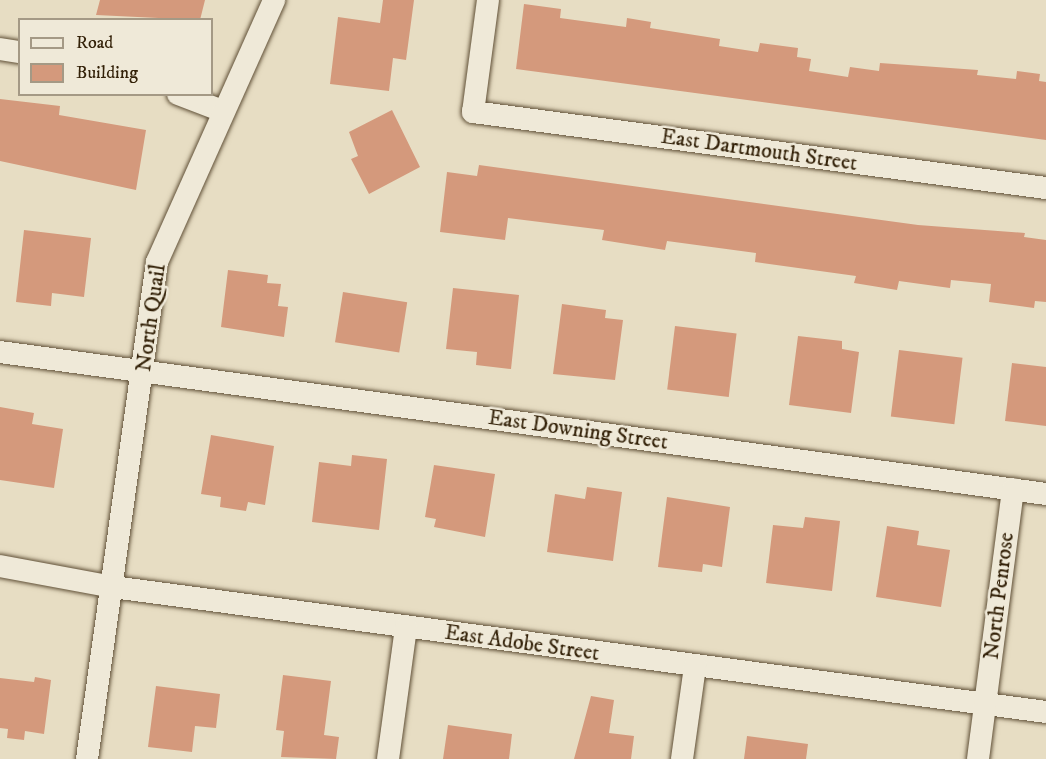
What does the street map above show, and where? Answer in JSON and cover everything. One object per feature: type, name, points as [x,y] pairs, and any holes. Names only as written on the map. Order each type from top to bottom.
[{"type":"street","name":"North Quail","points":[[87,759],[144,371],[157,262],[220,110],[274,0]]},
{"type":"street","name":"East Dartmouth Street","points":[[488,0],[472,112],[1046,188]]},
{"type":"street","points":[[0,49],[18,52]]},
{"type":"street","points":[[183,96],[220,110]]},
{"type":"street","name":"East Downing Street","points":[[0,352],[1046,494]]},
{"type":"street","name":"North Penrose","points":[[978,759],[1013,489]]},
{"type":"street","name":"East Adobe Street","points":[[0,566],[113,587],[1046,712]]},
{"type":"street","points":[[388,759],[406,627]]},
{"type":"street","points":[[682,759],[695,666]]},
{"type":"building","points":[[100,0],[205,0],[200,18],[96,15]]},
{"type":"building","points":[[383,0],[414,0],[406,60],[393,58],[389,91],[330,84],[338,17],[380,23]]},
{"type":"building","points":[[524,4],[561,9],[560,18],[626,27],[627,18],[651,22],[650,28],[720,39],[719,46],[758,52],[760,43],[798,48],[797,57],[811,59],[809,71],[848,77],[850,67],[879,71],[880,63],[978,70],[977,75],[1016,79],[1017,71],[1040,74],[1039,81],[1046,82],[1046,140],[516,69]]},
{"type":"building","points":[[0,99],[60,106],[59,115],[146,130],[136,190],[0,161]]},
{"type":"building","points":[[392,110],[420,167],[369,194],[351,159],[358,156],[349,132]]},
{"type":"building","points":[[479,165],[918,225],[1025,233],[1024,237],[1046,240],[1046,302],[1035,301],[1034,308],[989,302],[991,284],[951,280],[950,288],[899,281],[897,290],[854,283],[856,276],[755,262],[756,253],[667,241],[665,250],[602,240],[604,230],[508,218],[505,240],[440,232],[447,172],[477,176]]},
{"type":"building","points":[[24,230],[91,238],[84,297],[52,293],[51,306],[16,302]]},
{"type":"building","points":[[228,270],[268,275],[267,283],[281,284],[278,306],[288,307],[284,337],[221,327]]},
{"type":"building","points":[[453,288],[519,295],[511,369],[476,365],[477,352],[446,349]]},
{"type":"building","points":[[343,292],[407,302],[399,353],[335,342]]},
{"type":"building","points":[[562,304],[606,310],[605,318],[623,320],[615,380],[553,374]]},
{"type":"building","points":[[675,326],[737,334],[729,397],[667,390]]},
{"type":"building","points":[[798,336],[842,341],[842,349],[859,352],[851,413],[789,405]]},
{"type":"building","points":[[899,350],[963,358],[954,424],[891,417]]},
{"type":"building","points":[[1012,363],[1046,367],[1046,426],[1005,421]]},
{"type":"building","points":[[0,407],[34,413],[32,424],[63,429],[54,488],[0,480]]},
{"type":"building","points":[[211,435],[274,446],[265,505],[248,502],[246,511],[220,507],[221,497],[201,494]]},
{"type":"building","points":[[352,455],[387,459],[379,530],[312,522],[319,462],[351,466]]},
{"type":"building","points":[[434,465],[495,474],[485,537],[434,527],[436,519],[425,517]]},
{"type":"building","points":[[587,487],[622,492],[613,561],[547,552],[555,494],[585,499]]},
{"type":"building","points":[[667,497],[730,507],[722,567],[703,564],[702,572],[658,567]]},
{"type":"building","points":[[805,517],[840,521],[832,591],[766,583],[773,525],[803,528]]},
{"type":"building","points":[[887,526],[919,531],[917,545],[950,550],[941,607],[876,597]]},
{"type":"building","points":[[283,675],[331,681],[324,735],[339,737],[336,759],[281,757],[284,731],[276,730]]},
{"type":"building","points":[[35,677],[51,680],[44,734],[25,731],[24,740],[7,738],[8,729],[0,728],[0,678],[34,682]]},
{"type":"building","points":[[156,686],[220,694],[216,728],[195,726],[192,752],[148,747]]},
{"type":"building","points":[[591,696],[614,700],[609,733],[634,736],[631,759],[574,759]]},
{"type":"building","points":[[448,725],[512,734],[509,759],[443,759]]},
{"type":"building","points":[[747,736],[808,744],[806,759],[744,759]]}]
